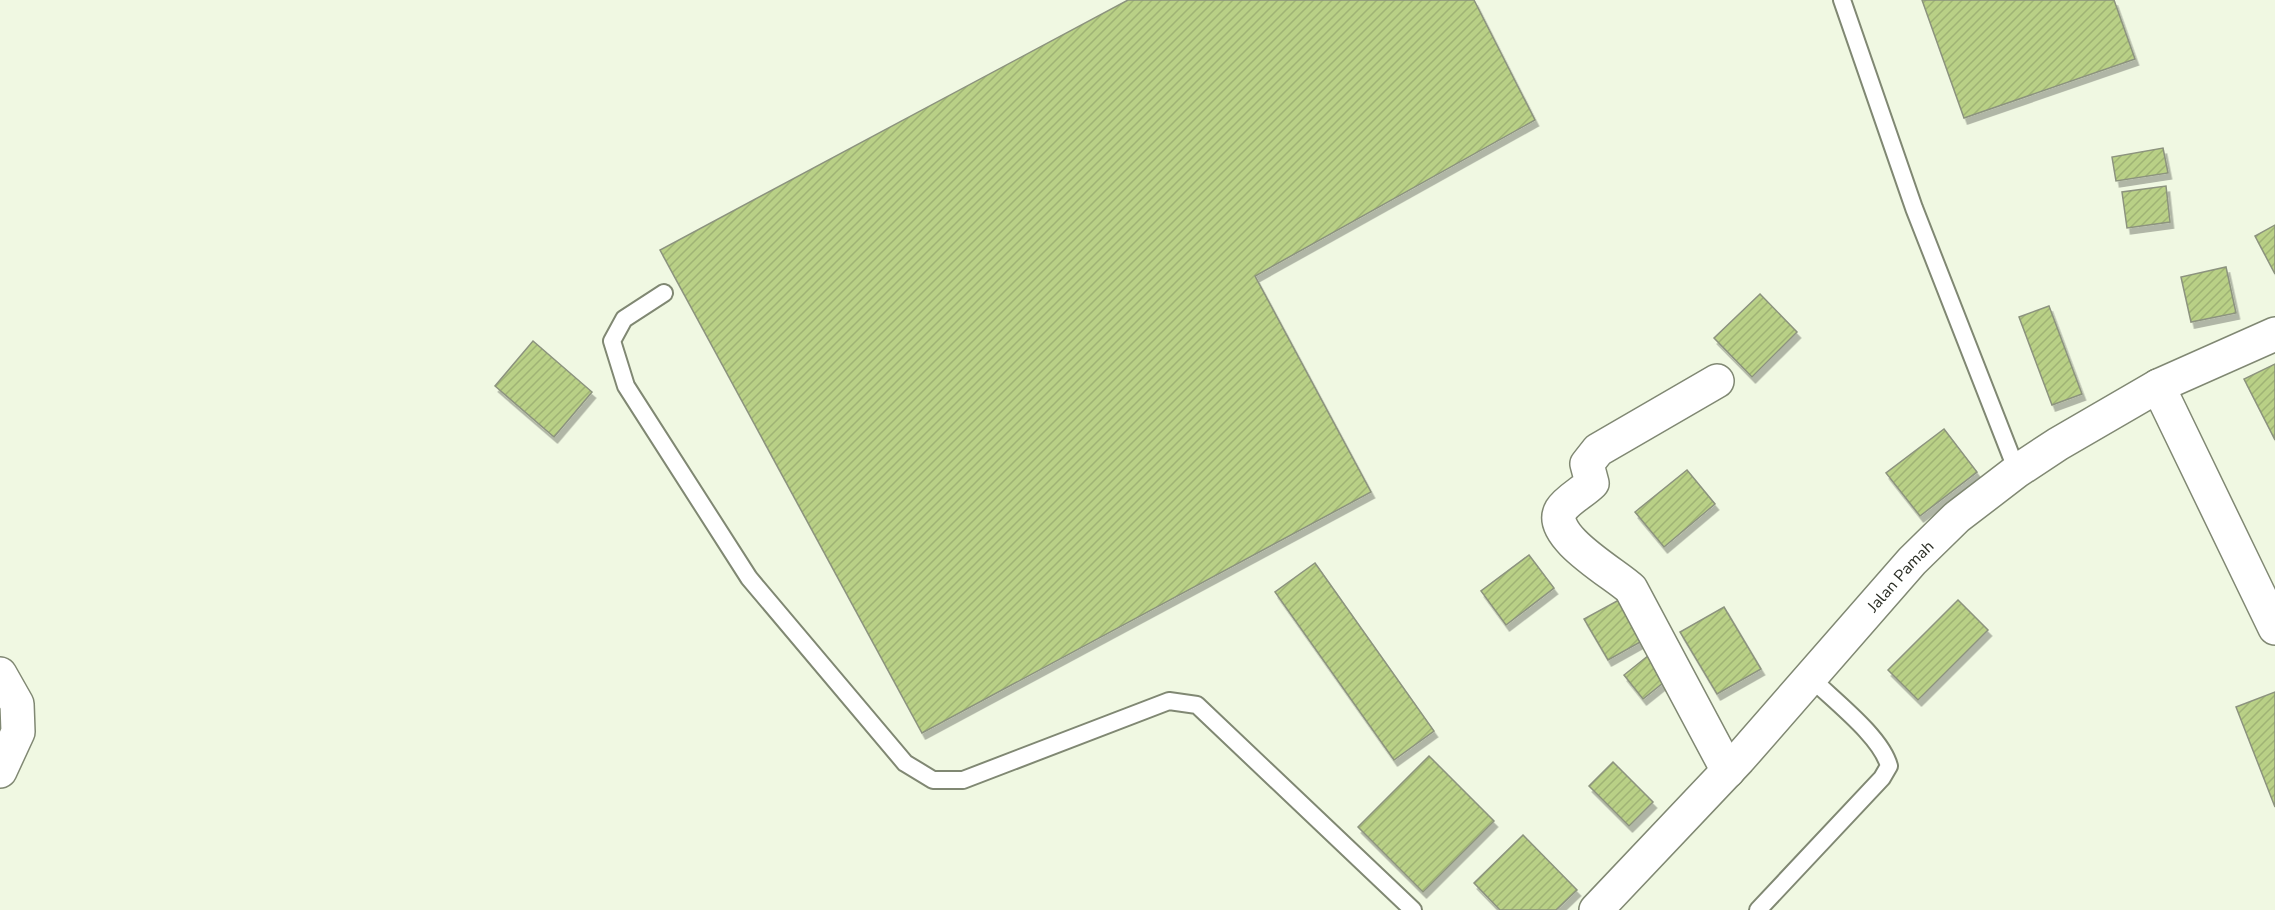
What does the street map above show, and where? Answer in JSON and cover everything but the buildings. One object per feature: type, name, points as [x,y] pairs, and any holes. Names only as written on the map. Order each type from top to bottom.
[{"type":"street","name":"Jalan Pamah","points":[[1596,910],[1728,771],[1912,561],[1957,517],[2058,444],[2158,386],[2275,334]]},
{"type":"street","points":[[1717,381],[1598,450],[1587,464],[1592,483],[1561,510],[1559,517],[1565,535],[1598,566],[1620,578],[1631,589],[1728,771]]},
{"type":"street","points":[[2158,386],[2275,628]]},
{"type":"street","points":[[0,674],[17,704],[18,732],[0,771]]},
{"type":"lane","points":[[1842,0],[1914,208],[2018,471]]},
{"type":"lane","points":[[664,292],[624,319],[612,341],[626,386],[749,579],[905,763],[933,780],[963,780],[1169,701],[1197,705],[1413,910]]},
{"type":"lane","points":[[1758,910],[1882,778],[1889,766],[1886,755],[1875,740],[1810,677]]}]
